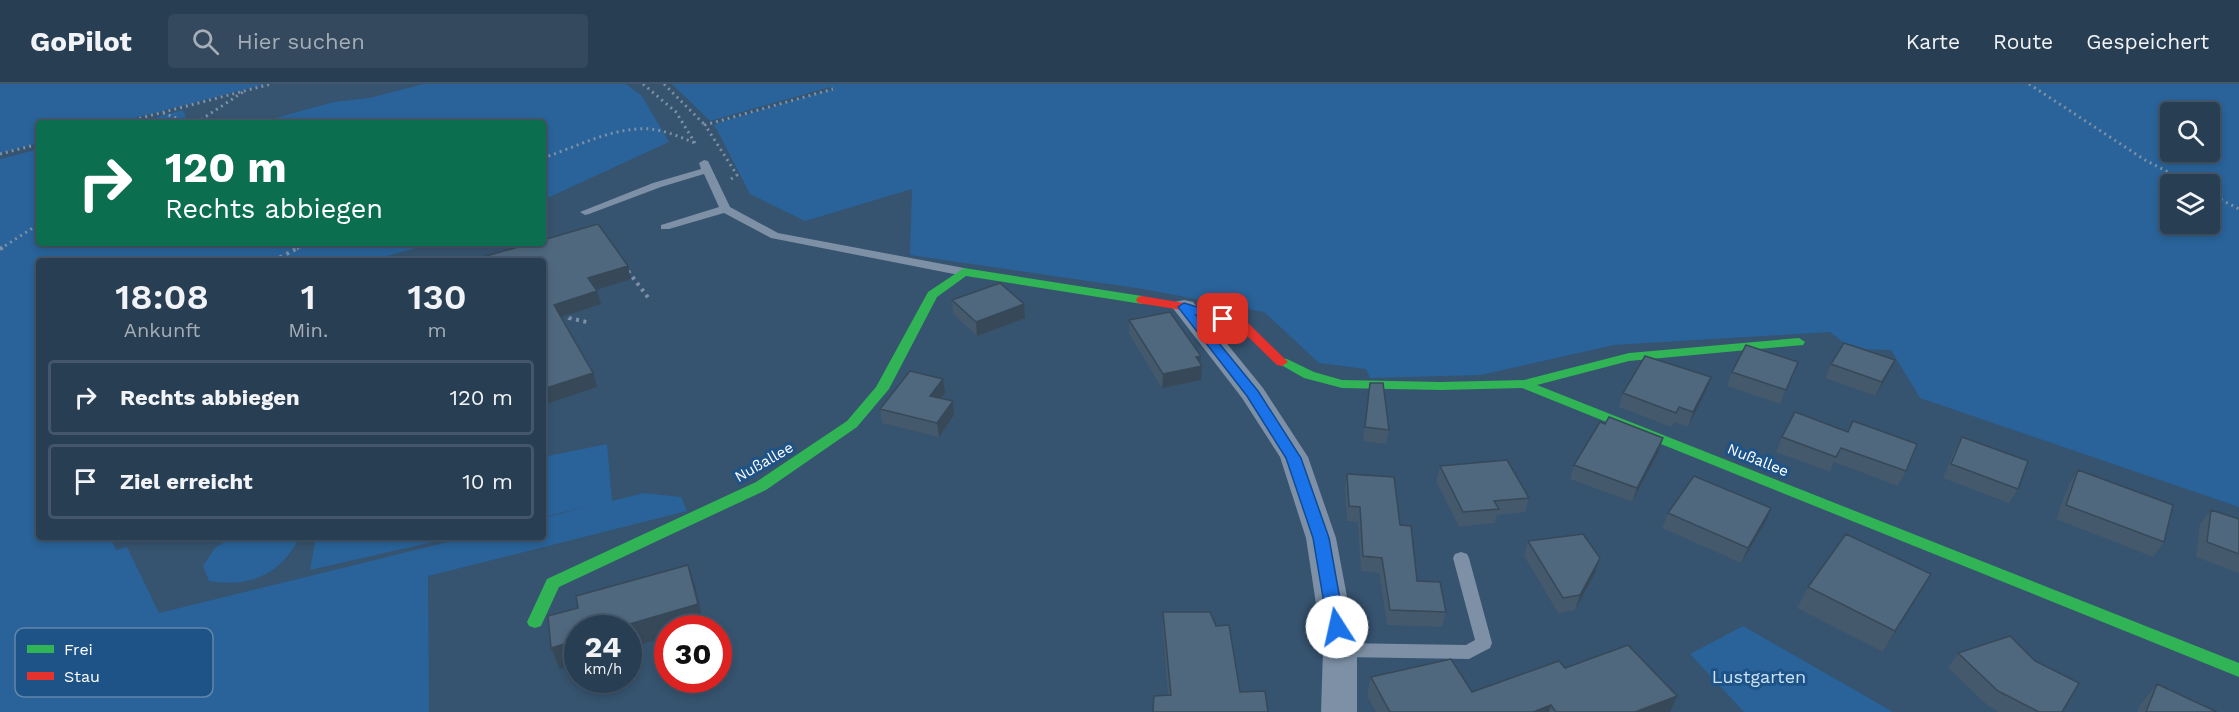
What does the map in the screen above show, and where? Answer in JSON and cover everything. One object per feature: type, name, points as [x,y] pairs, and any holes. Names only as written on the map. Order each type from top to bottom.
[{"type":"street","points":[[964,272],[1184,307],[1242,324],[1278,360],[1309,375],[1342,384],[1442,386],[1524,384],[1629,357],[1799,342]]},
{"type":"street","name":"Nußallee","points":[[535,622],[552,583],[760,486],[852,424],[882,388],[932,295],[964,272]]},
{"type":"street","points":[[1184,307],[1253,394],[1293,458],[1321,538],[1340,650],[1339,712]]},
{"type":"street","name":"Nußallee","points":[[1524,384],[2239,670]]},
{"type":"lane","points":[[585,212],[706,166],[725,209],[775,236],[964,272]]},
{"type":"lane","points":[[665,227],[725,209]]},
{"type":"lane","points":[[1340,650],[1469,652],[1484,643],[1461,558]]},
{"type":"path","points":[[134,120],[271,84]]},
{"type":"path","points":[[546,157],[624,133],[648,129],[681,136],[695,143],[676,112],[643,84]]},
{"type":"path","points":[[664,84],[705,125],[737,175],[716,190]]},
{"type":"path","points":[[2029,84],[2145,160],[2172,174]]},
{"type":"path","points":[[705,125],[833,89]]},
{"type":"path","points":[[201,120],[246,90]]},
{"type":"path","points":[[195,104],[200,108]]},
{"type":"path","points":[[162,113],[182,120]]},
{"type":"path","points":[[0,154],[36,145]]},
{"type":"path","points":[[2220,199],[2239,209]]},
{"type":"path","points":[[0,249],[36,226]]},
{"type":"path","points":[[279,258],[303,246]]},
{"type":"path","points":[[625,266],[650,300]]},
{"type":"path","points":[[562,309],[569,318],[587,322]]},
{"type":"green space","points":[[0,84],[266,84],[128,120],[36,120],[36,144],[0,153]]},
{"type":"green space","points":[[424,84],[626,84],[642,96],[669,142],[546,199],[546,120],[268,120],[334,102],[369,98]]},
{"type":"green space","points":[[672,84],[2239,84],[2239,507],[1920,398],[1891,350],[1852,349],[1830,332],[1614,345],[1481,375],[1370,378],[1366,369],[1319,363],[1264,312],[1143,289],[910,255],[912,189],[805,221],[750,194],[713,126],[834,89],[830,87],[710,121]]},
{"type":"green space","points":[[183,110],[187,120],[145,120]]},
{"type":"green space","points":[[36,150],[36,246],[423,246],[380,258],[36,258],[36,540],[111,540],[116,550],[127,547],[159,613],[456,540],[546,540],[546,517],[590,506],[546,516],[546,456],[607,444],[612,501],[644,493],[681,497],[687,511],[428,576],[429,712],[0,712],[0,159]]},
{"type":"green space","points":[[228,540],[296,540],[297,542],[289,554],[271,571],[249,581],[236,582],[209,581],[203,566],[215,548]]},
{"type":"green space","points":[[315,540],[442,540],[310,570]]},
{"type":"green space","name":"Lustgarten","points":[[1743,626],[1893,712],[1744,712],[1690,654]]},
{"type":"building","points":[[598,224],[628,266],[588,278],[597,291],[554,305],[593,373],[546,388],[546,258],[480,258],[522,246],[546,246],[546,239]]},
{"type":"building","points":[[1000,283],[1024,304],[976,322],[952,300]]},
{"type":"building","points":[[1170,312],[1201,356],[1196,357],[1202,366],[1163,374],[1129,320]]},
{"type":"building","points":[[1844,343],[1895,360],[1882,382],[1831,364]]},
{"type":"building","points":[[1746,345],[1798,362],[1786,390],[1732,372]]},
{"type":"building","points":[[1645,356],[1711,377],[1693,412],[1679,407],[1676,413],[1623,393]]},
{"type":"building","points":[[910,371],[943,379],[930,396],[953,401],[937,423],[880,409]]},
{"type":"building","points":[[1370,383],[1383,383],[1389,430],[1365,427]]},
{"type":"building","points":[[1795,412],[1848,432],[1853,421],[1917,444],[1906,471],[1841,448],[1836,457],[1782,437]]},
{"type":"building","points":[[1609,417],[1663,438],[1637,488],[1574,465],[1600,422],[1605,424]]},
{"type":"building","points":[[1962,437],[2028,461],[2018,489],[1951,464]]},
{"type":"building","points":[[1507,460],[1529,498],[1494,501],[1499,509],[1463,512],[1440,466]]},
{"type":"building","points":[[2078,470],[2173,505],[2164,542],[2066,505]]},
{"type":"building","points":[[1347,474],[1394,477],[1400,525],[1411,526],[1417,581],[1440,582],[1446,612],[1390,610],[1382,558],[1363,556],[1360,507],[1349,506]]},
{"type":"building","points":[[1694,476],[1771,508],[1748,548],[1668,513]]},
{"type":"building","points":[[2211,510],[2239,519],[2239,554],[2207,542]]},
{"type":"building","points":[[1583,534],[1600,558],[1580,595],[1563,598],[1528,541]]},
{"type":"building","points":[[1846,534],[1931,574],[1895,631],[1808,587]]},
{"type":"building","points":[[688,565],[698,604],[654,615],[642,620],[642,615],[564,615],[564,644],[551,648],[548,616],[578,608],[576,596]]},
{"type":"building","points":[[1163,612],[1210,612],[1216,626],[1229,625],[1240,692],[1265,691],[1268,712],[1153,712],[1154,696],[1171,695]]},
{"type":"building","points":[[2010,636],[2035,661],[2079,683],[2062,712],[2039,712],[1998,691],[1958,653]]},
{"type":"building","points":[[1628,645],[1677,696],[1635,712],[1556,712],[1551,705],[1533,712],[1390,712],[1371,677],[1451,659],[1472,692],[1559,661],[1565,668]]},
{"type":"building","points":[[2157,684],[2217,712],[2146,712]]},
{"type":"traffic: fast","points":[[535,622],[553,583],[761,486],[852,424],[882,389],[932,295],[964,272],[1142,300]]},
{"type":"traffic: fast","points":[[1282,362],[1309,375],[1342,384],[1441,386],[1524,384],[1629,357],[1799,342]]},
{"type":"traffic: fast","points":[[1524,384],[2239,670]]},
{"type":"traffic: jam","points":[[1142,300],[1184,307],[1242,324],[1282,362]]},
{"type":"route","points":[[1223,319],[1184,307],[1253,394],[1293,458],[1321,538],[1337,627]]}]
